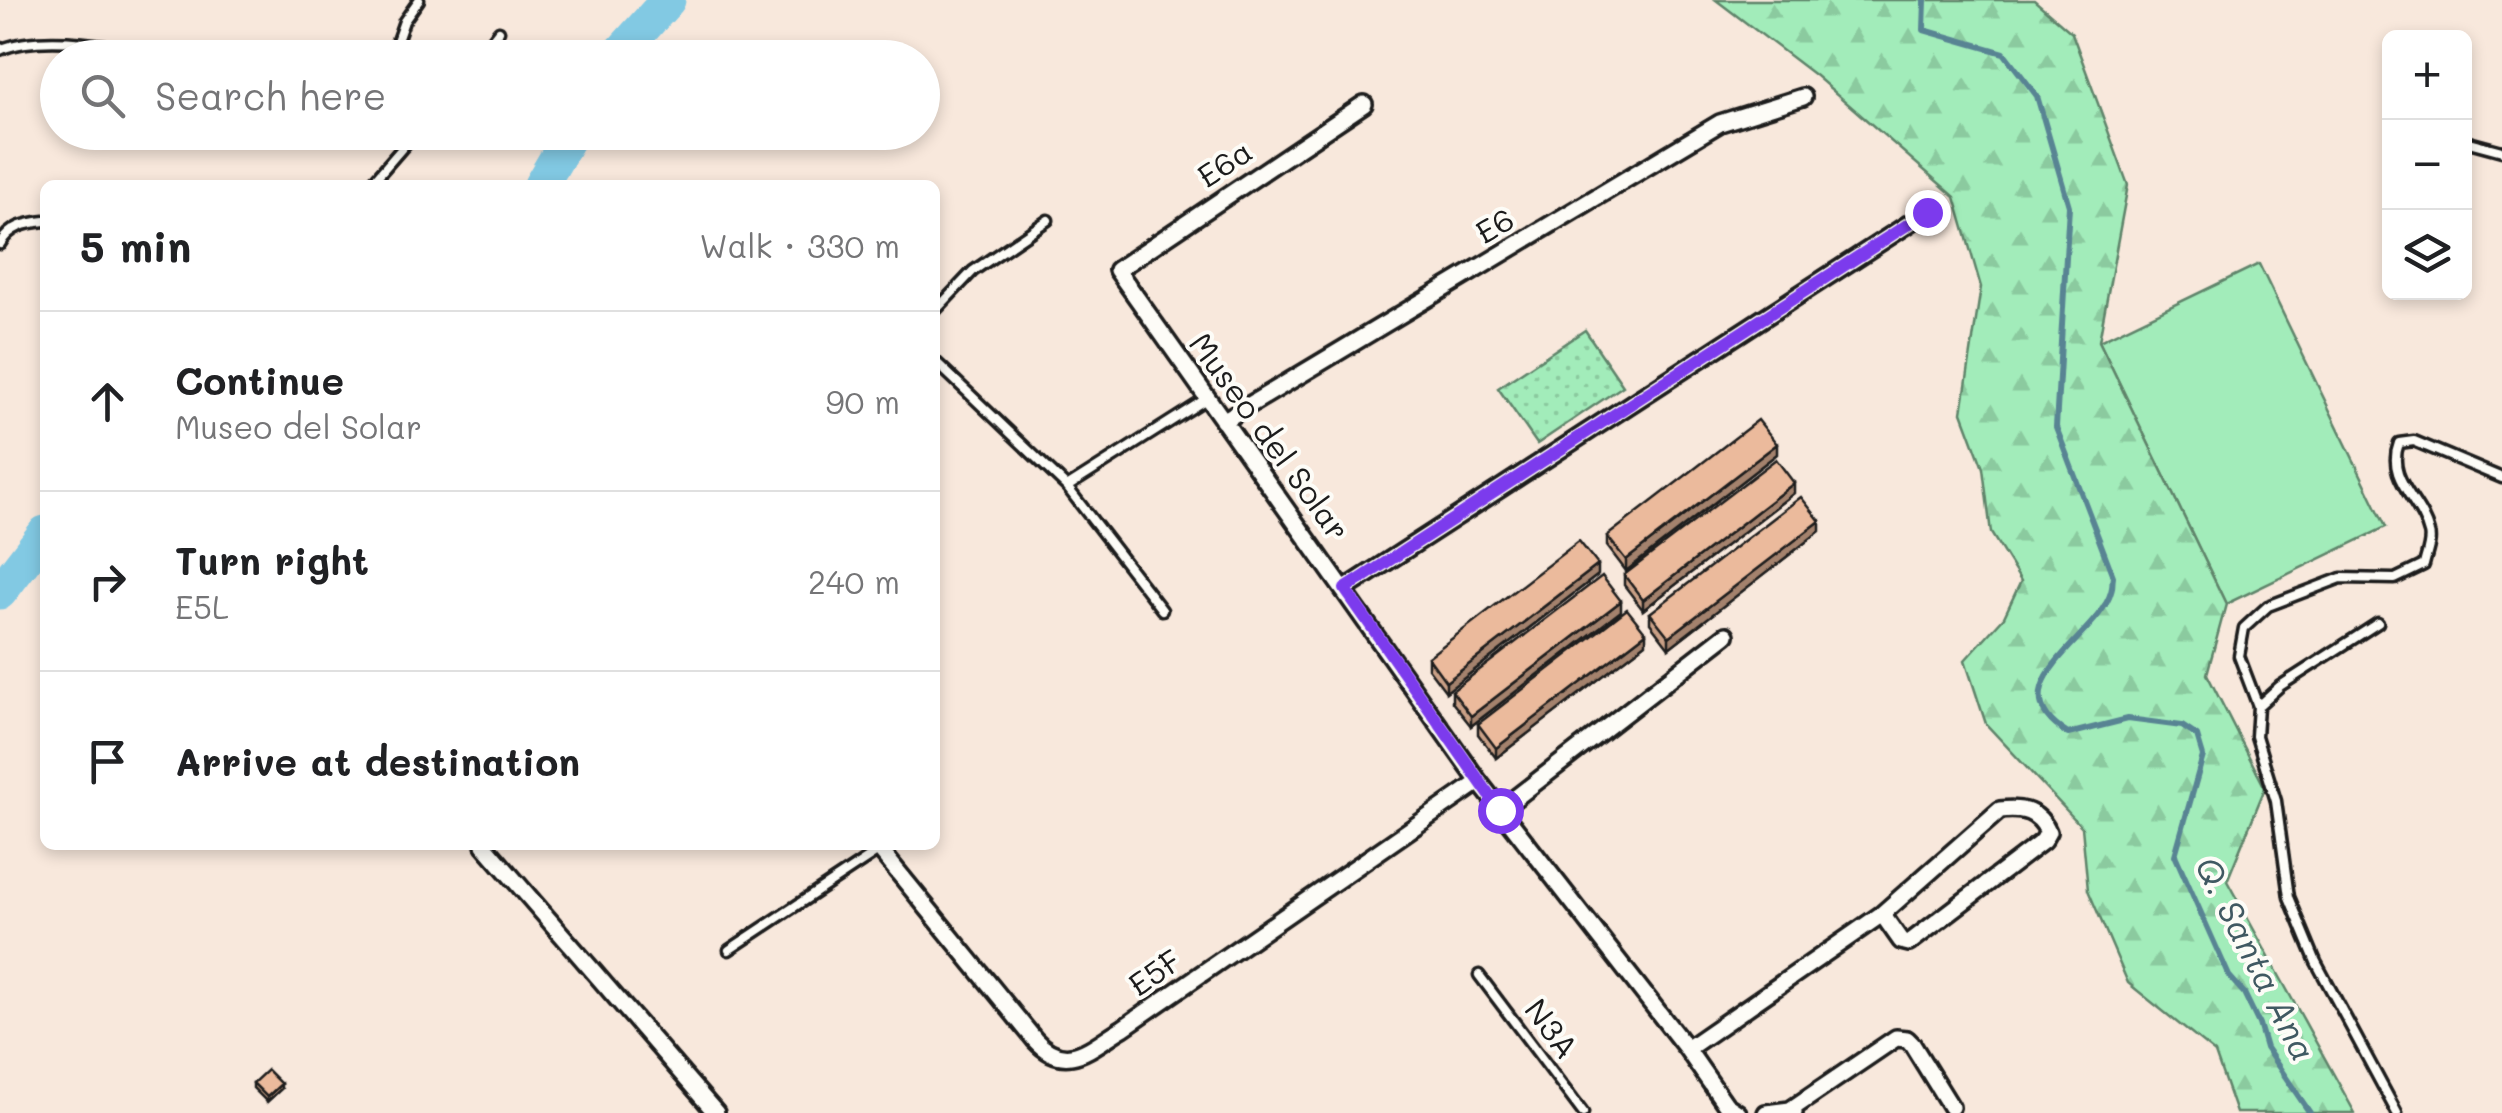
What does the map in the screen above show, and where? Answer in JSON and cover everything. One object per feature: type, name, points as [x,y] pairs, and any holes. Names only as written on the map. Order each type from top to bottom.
[{"type":"street","name":"E6","points":[[1223,421],[1720,123],[1803,97]]},
{"type":"street","name":"E6a","points":[[1117,270],[1364,104]]},
{"type":"street","points":[[1345,589],[1927,212]]},
{"type":"street","name":"Museo del Solar","points":[[1117,270],[1479,782],[1726,1106],[1738,1113]]},
{"type":"street","points":[[1500,810],[1726,635]]},
{"type":"street","name":"E5F","points":[[881,850],[1043,1048],[1066,1057],[1077,1056],[1479,782]]},
{"type":"street","points":[[1687,1050],[1882,914],[2000,810],[2019,808],[2044,823],[2048,832],[2043,841],[1909,943],[1901,941],[1882,914]]},
{"type":"street","points":[[488,850],[716,1113]]},
{"type":"street","points":[[1766,1113],[1792,1112],[1896,1038],[1912,1044],[1952,1107]]},
{"type":"lane","points":[[397,40],[418,0]]},
{"type":"lane","points":[[492,40],[499,31]]},
{"type":"lane","points":[[0,50],[17,43],[40,43]]},
{"type":"lane","points":[[2472,143],[2502,151]]},
{"type":"lane","points":[[374,180],[400,150]]},
{"type":"lane","points":[[940,305],[972,270],[1048,220]]},
{"type":"lane","points":[[0,244],[24,223],[40,222]]},
{"type":"lane","points":[[940,366],[1067,488],[1162,610]]},
{"type":"lane","points":[[1067,488],[1206,399]]},
{"type":"lane","points":[[2397,1113],[2316,962],[2289,897],[2276,800],[2256,736],[2258,706],[2240,656],[2244,628],[2268,606],[2341,578],[2395,579],[2424,565],[2431,536],[2393,458],[2399,443],[2414,441],[2502,478]]},
{"type":"lane","points":[[2258,706],[2280,686],[2378,623]]},
{"type":"lane","points":[[729,950],[874,850]]},
{"type":"lane","name":"N3A","points":[[1478,974],[1584,1113]]},
{"type":"green space","points":[[1716,0],[2034,0],[2072,33],[2128,185],[2099,341],[2226,604],[2207,674],[2265,788],[2227,881],[2355,1113],[2236,1113],[2215,1053],[2128,983],[2088,890],[2082,827],[1986,724],[1965,660],[2004,617],[2021,581],[1991,533],[1983,468],[1962,412],[1981,287],[1955,197],[1816,76]]},
{"type":"green space","points":[[2259,264],[2386,527],[2226,604],[2099,341]]},
{"type":"green space","points":[[1585,330],[1623,386],[1537,444],[1498,388]]},
{"type":"building","points":[[1758,420],[1777,444],[1626,560],[1607,536]]},
{"type":"building","points":[[1776,459],[1794,483],[1643,600],[1624,575]]},
{"type":"building","points":[[1801,497],[1820,521],[1669,637],[1650,613]]},
{"type":"building","points":[[1579,541],[1598,565],[1446,682],[1428,657]]},
{"type":"building","points":[[1602,576],[1621,601],[1471,716],[1452,691]]},
{"type":"building","points":[[1627,609],[1646,633],[1496,748],[1478,724]]},
{"type":"building","points":[[267,1070],[281,1084],[267,1097],[253,1083]]},
{"type":"waterway","points":[[632,40],[668,0]]},
{"type":"waterway","name":"Q. Santa Ana","points":[[1925,0],[1924,30],[2004,53],[2037,96],[2069,206],[2056,427],[2113,576],[2112,590],[2103,609],[2045,680],[2041,698],[2047,716],[2068,734],[2128,719],[2182,726],[2197,736],[2203,756],[2175,855],[2229,976],[2244,993],[2259,1024],[2266,1048],[2310,1113]]},
{"type":"waterway","points":[[544,180],[561,150]]},
{"type":"waterway","points":[[0,592],[40,540]]},
{"type":"route","points":[[1500,810],[1345,589],[1927,212]]}]
